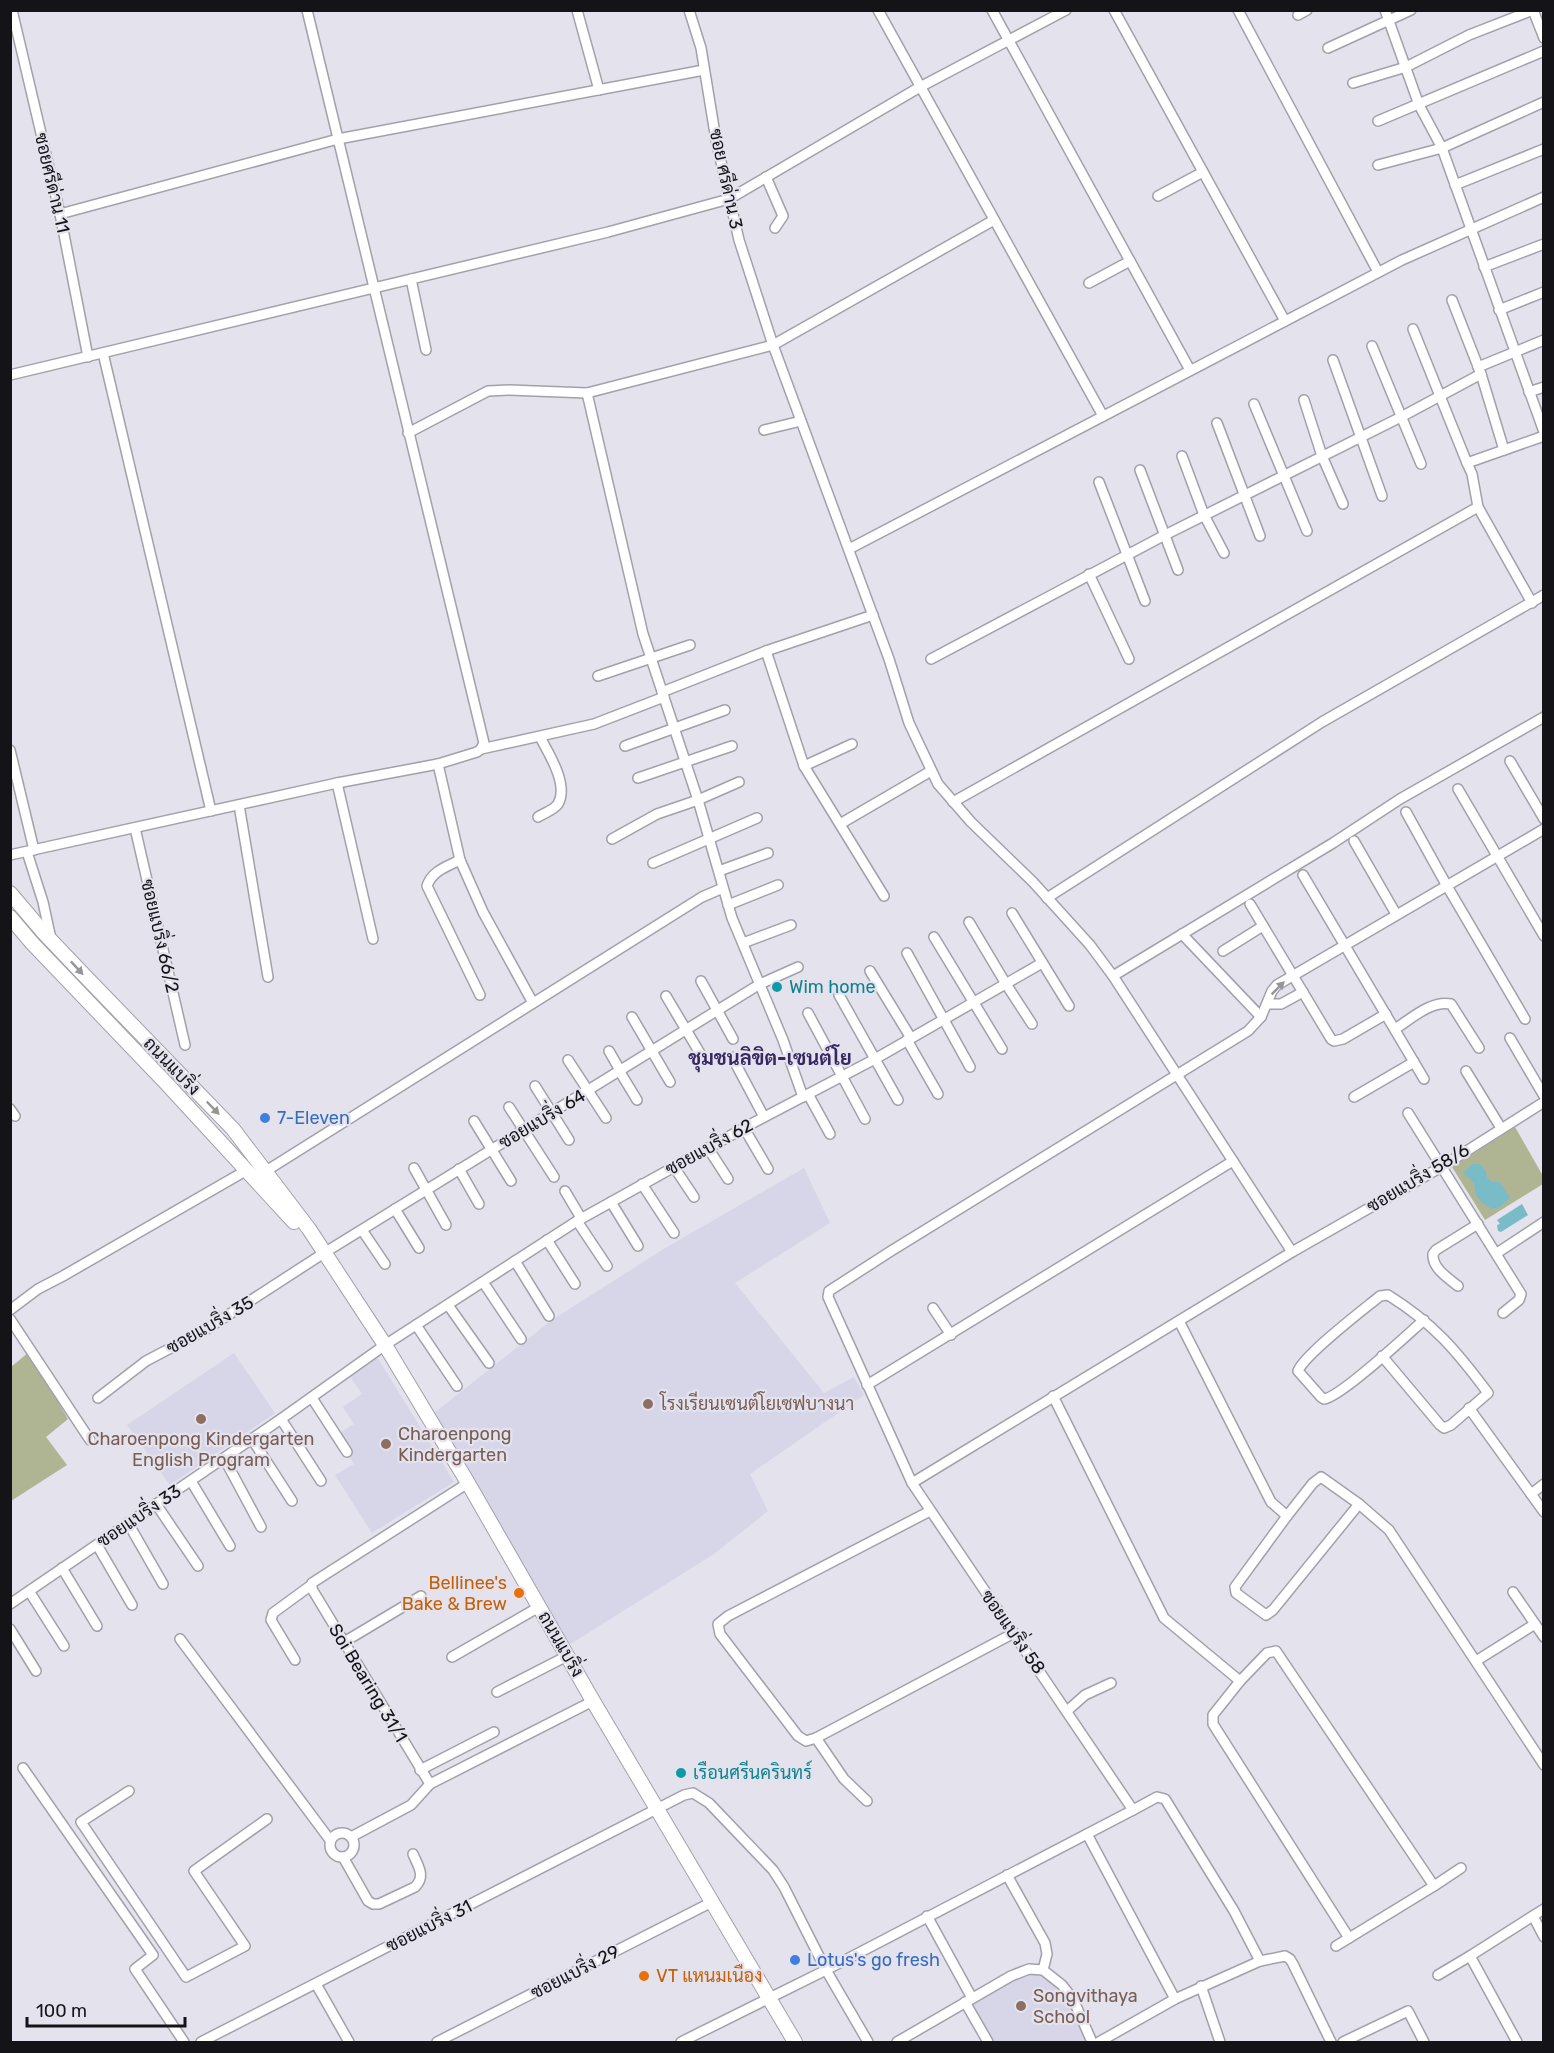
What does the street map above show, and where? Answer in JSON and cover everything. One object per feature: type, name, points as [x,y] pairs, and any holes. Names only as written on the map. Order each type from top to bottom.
[{"type":"main road","name":"ถนนแบริ่ง","points":[[10,893],[52,942],[233,1129],[309,1229],[385,1345],[468,1483],[593,1701],[795,2043]]},
{"type":"main road","name":"ถนนแบริ่ง","points":[[10,917],[323,1251]]},
{"type":"street","points":[[308,10],[484,743],[482,748]]},
{"type":"street","points":[[576,10],[599,90]]},
{"type":"street","name":"ซอย ศรีด่าน 3","points":[[689,10],[701,48],[716,140],[739,240],[773,345],[873,615],[909,723],[931,771],[938,784],[953,802],[1090,945],[1113,976],[1292,1252]]},
{"type":"street","points":[[878,10],[1103,416]]},
{"type":"street","points":[[992,10],[1190,370]]},
{"type":"street","points":[[10,375],[608,232],[729,199],[920,87],[1066,10]]},
{"type":"street","points":[[1114,10],[1285,321]]},
{"type":"street","points":[[1238,10],[1378,272]]},
{"type":"street","points":[[1328,48],[1387,15],[1411,10]]},
{"type":"street","points":[[1353,83],[1406,67],[1470,35],[1533,10],[1544,38]]},
{"type":"street","name":"ซอยศรีด่าน 11","points":[[12,13],[60,214],[88,357]]},
{"type":"street","points":[[1387,15],[1419,105],[1442,148],[1544,434],[1467,463]]},
{"type":"street","points":[[1378,121],[1544,51]]},
{"type":"street","points":[[60,214],[338,139],[704,70]]},
{"type":"street","points":[[1378,165],[1442,148],[1544,102]]},
{"type":"street","points":[[1455,185],[1544,148]]},
{"type":"street","points":[[1158,196],[1203,172]]},
{"type":"street","points":[[766,177],[783,216],[775,228]]},
{"type":"street","points":[[849,549],[1378,272],[1470,228],[1544,197]]},
{"type":"street","points":[[408,433],[488,392],[509,390],[587,393],[773,345],[994,220]]},
{"type":"street","points":[[1484,267],[1544,243]]},
{"type":"street","points":[[1089,283],[1130,261]]},
{"type":"street","points":[[411,279],[426,350]]},
{"type":"street","points":[[1499,310],[1544,292]]},
{"type":"street","points":[[1452,300],[1480,370],[1504,450]]},
{"type":"street","points":[[1413,329],[1472,474],[1478,507],[1532,603]]},
{"type":"street","points":[[931,658],[1163,536],[1401,417],[1514,352],[1544,340]]},
{"type":"street","points":[[1372,346],[1421,464]]},
{"type":"street","points":[[103,353],[211,811]]},
{"type":"street","points":[[1333,360],[1382,496]]},
{"type":"street","points":[[1529,392],[1544,387]]},
{"type":"street","points":[[587,393],[643,634],[698,800],[728,905],[805,1096],[830,1134]]},
{"type":"street","points":[[1304,400],[1322,456],[1343,504]]},
{"type":"street","points":[[1254,404],[1307,531]]},
{"type":"street","points":[[764,430],[801,421]]},
{"type":"street","points":[[1217,423],[1260,536]]},
{"type":"street","points":[[1182,456],[1204,515],[1224,553]]},
{"type":"street","points":[[1140,470],[1163,536],[1178,570]]},
{"type":"street","points":[[1099,482],[1145,601]]},
{"type":"street","points":[[953,802],[1478,507]]},
{"type":"street","points":[[1089,574],[1129,660]]},
{"type":"street","points":[[1047,898],[1322,722],[1544,595]]},
{"type":"street","points":[[10,855],[338,783],[438,764],[477,752],[482,748],[594,724],[766,651],[873,615]]},
{"type":"street","points":[[598,676],[690,645]]},
{"type":"street","points":[[766,651],[804,765],[884,896]]},
{"type":"street","points":[[625,746],[724,710]]},
{"type":"street","points":[[1113,976],[1333,843],[1400,799],[1544,717]]},
{"type":"street","points":[[538,817],[557,806],[561,796],[559,774],[540,737]]},
{"type":"street","points":[[804,765],[852,744]]},
{"type":"street","points":[[638,778],[732,746]]},
{"type":"street","points":[[10,750],[52,942]]},
{"type":"street","points":[[1510,761],[1544,819]]},
{"type":"street","points":[[438,764],[460,860],[483,912],[533,1003]]},
{"type":"street","points":[[840,824],[931,771]]},
{"type":"street","points":[[612,839],[657,814],[698,800],[739,782]]},
{"type":"street","points":[[338,783],[373,939]]},
{"type":"street","points":[[1458,789],[1544,936]]},
{"type":"street","points":[[239,805],[268,977]]},
{"type":"street","points":[[1406,812],[1525,1019]]},
{"type":"street","points":[[653,863],[757,818]]},
{"type":"street","name":"ซอยแบริ่ง 66/2","points":[[135,828],[185,1045]]},
{"type":"street","points":[[1176,1074],[1248,1031],[1261,1017],[1277,985],[1544,829]]},
{"type":"street","points":[[1354,842],[1396,914]]},
{"type":"street","points":[[718,871],[768,853]]},
{"type":"street","points":[[460,860],[436,872],[429,878],[427,886],[480,995]]},
{"type":"street","points":[[1303,875],[1424,1079]]},
{"type":"street","points":[[728,905],[778,885]]},
{"type":"street","points":[[266,1171],[702,897],[723,888]]},
{"type":"street","points":[[1250,904],[1327,1034],[1334,1041],[1343,1039],[1386,1014]]},
{"type":"street","points":[[1012,913],[1069,1006]]},
{"type":"street","points":[[969,922],[1032,1024]]},
{"type":"street","points":[[742,943],[791,925]]},
{"type":"street","points":[[1222,951],[1263,926]]},
{"type":"street","points":[[1182,934],[1261,1017]]},
{"type":"street","points":[[934,937],[1002,1049]]},
{"type":"street","points":[[907,953],[970,1067]]},
{"type":"street","name":"ซอยแบริ่ง 62","points":[[385,1345],[579,1220],[764,1117],[875,1059],[1042,963]]},
{"type":"street","name":"ซอยแบริ่ง 64","points":[[323,1251],[362,1230],[760,985],[798,967]]},
{"type":"street","points":[[870,971],[938,1094]]},
{"type":"street","points":[[701,981],[733,1039]]},
{"type":"street","points":[[1268,1004],[1281,1004],[1303,992]]},
{"type":"street","points":[[839,995],[898,1100]]},
{"type":"street","points":[[666,996],[704,1060]]},
{"type":"street","points":[[1395,1029],[1434,1005],[1451,1004],[1479,1048]]},
{"type":"street","points":[[808,1013],[865,1119]]},
{"type":"street","points":[[632,1017],[670,1082]]},
{"type":"street","points":[[1510,1038],[1544,1096]]},
{"type":"street","points":[[609,1051],[637,1100]]},
{"type":"street","points":[[732,1057],[764,1117]]},
{"type":"street","points":[[568,1060],[606,1118]]},
{"type":"street","points":[[1354,1097],[1414,1062]]},
{"type":"street","points":[[1466,1071],[1501,1128]]},
{"type":"street","name":"ซอยแบริ่ง 58","points":[[1133,1810],[912,1483],[828,1297],[833,1288],[1176,1074]]},
{"type":"street","points":[[535,1086],[569,1140]]},
{"type":"street","name":"ซอยแบริ่ง 58/6","points":[[1292,1252],[1443,1166],[1544,1102]]},
{"type":"street","points":[[509,1107],[554,1177]]},
{"type":"street","points":[[1408,1113],[1521,1294],[1519,1300],[1503,1313]]},
{"type":"street","points":[[474,1121],[511,1181]]},
{"type":"street","points":[[744,1128],[768,1169]]},
{"type":"street","points":[[708,1148],[728,1179]]},
{"type":"street","points":[[867,1385],[1233,1161]]},
{"type":"street","points":[[674,1167],[694,1197]]},
{"type":"street","points":[[414,1168],[446,1225]]},
{"type":"street","points":[[459,1169],[479,1204]]},
{"type":"street","points":[[10,1310],[38,1289],[247,1170]]},
{"type":"street","points":[[642,1184],[674,1233]]},
{"type":"street","points":[[566,1191],[579,1220],[607,1266]]},
{"type":"street","points":[[611,1202],[638,1246]]},
{"type":"street","points":[[395,1209],[419,1248]]},
{"type":"street","points":[[1497,1253],[1544,1222]]},
{"type":"street","points":[[1458,1286],[1435,1264],[1433,1254],[1478,1224]]},
{"type":"street","points":[[362,1230],[385,1264]]},
{"type":"street","points":[[547,1240],[575,1284]]},
{"type":"street","name":"ซอยแบริ่ง 35","points":[[98,1398],[146,1361],[206,1330],[323,1251]]},
{"type":"street","points":[[912,1483],[1292,1252]]},
{"type":"street","points":[[515,1261],[549,1316]]},
{"type":"street","points":[[483,1282],[521,1339]]},
{"type":"street","points":[[1382,1356],[1440,1425],[1444,1428],[1451,1425],[1488,1393],[1438,1332],[1425,1320],[1388,1295],[1380,1296],[1305,1361],[1298,1371],[1321,1397],[1328,1399],[1343,1390],[1382,1356],[1425,1320]]},
{"type":"street","points":[[448,1305],[489,1363]]},
{"type":"street","points":[[933,1308],[951,1335]]},
{"type":"street","points":[[10,1319],[90,1440]]},
{"type":"street","points":[[1179,1321],[1266,1496],[1287,1516]]},
{"type":"street","points":[[416,1325],[457,1386]]},
{"type":"street","name":"ซอยแบริ่ง 33","points":[[10,1604],[312,1398],[385,1345]]},
{"type":"street","points":[[1053,1396],[1164,1618],[1240,1681]]},
{"type":"street","points":[[312,1398],[347,1452]]},
{"type":"street","points":[[1469,1408],[1544,1512]]},
{"type":"street","points":[[281,1419],[321,1481]]},
{"type":"street","points":[[252,1439],[292,1501]]},
{"type":"street","points":[[224,1458],[261,1527]]},
{"type":"street","points":[[1359,1504],[1273,1610],[1266,1615],[1234,1590],[1287,1516],[1313,1483],[1321,1477],[1359,1504],[1395,1538],[1544,1765]]},
{"type":"street","points":[[191,1481],[230,1546]]},
{"type":"street","points":[[295,1660],[271,1620],[273,1613],[312,1583],[468,1483]]},
{"type":"street","points":[[1531,1494],[1544,1484]]},
{"type":"street","points":[[156,1504],[198,1566]]},
{"type":"street","points":[[930,1511],[728,1616],[718,1624],[720,1634],[798,1736],[806,1741],[816,1738],[1014,1633]]},
{"type":"street","points":[[128,1523],[163,1584]]},
{"type":"street","points":[[97,1545],[132,1605]]},
{"type":"street","points":[[62,1569],[97,1626]]},
{"type":"street","name":"Soi Bearing 31/1","points":[[310,1586],[430,1784]]},
{"type":"street","points":[[29,1591],[64,1646]]},
{"type":"street","points":[[1513,1592],[1544,1637]]},
{"type":"street","points":[[344,1642],[421,1596]]},
{"type":"street","points":[[452,1657],[539,1607]]},
{"type":"street","points":[[1476,1661],[1535,1624]]},
{"type":"street","points":[[10,1629],[36,1671]]},
{"type":"street","points":[[180,1639],[330,1840],[332,1852],[343,1857],[368,1901],[379,1904],[415,1887],[419,1882],[421,1872],[412,1854]]},
{"type":"street","points":[[1350,1938],[1213,1724],[1213,1715],[1240,1681],[1267,1653],[1276,1651],[1279,1653],[1434,1886]]},
{"type":"street","points":[[497,1692],[567,1656]]},
{"type":"street","points":[[1067,1711],[1085,1695],[1111,1683]]},
{"type":"street","points":[[330,1840],[340,1833],[351,1837],[411,1805],[430,1784],[593,1701]]},
{"type":"street","points":[[420,1770],[495,1732]]},
{"type":"street","points":[[816,1738],[844,1779],[867,1801]]},
{"type":"street","points":[[23,1768],[153,1955],[135,1969],[184,2043]]},
{"type":"street","points":[[129,1791],[81,1821],[186,1977],[245,1946],[194,1870],[267,1819]]},
{"type":"street","name":"ซอยแบริ่ง 31","points":[[201,2043],[684,1795],[693,1793],[709,1803],[772,1870],[784,1887],[825,1970]]},
{"type":"street","points":[[681,2043],[1157,1797],[1165,1799],[1234,1911],[1260,1961]]},
{"type":"street","points":[[1087,1834],[1175,1999]]},
{"type":"street","points":[[343,1857],[353,1850],[351,1837]]},
{"type":"street","points":[[1336,1946],[1461,1868]]},
{"type":"street","points":[[1007,1875],[1045,1943],[1047,1954],[1043,1970]]},
{"type":"street","name":"ซอยแบริ่ง 29","points":[[437,2043],[712,1902]]},
{"type":"street","points":[[1438,1975],[1544,1909]]},
{"type":"street","points":[[1533,1916],[1544,1937]]},
{"type":"street","points":[[927,1917],[988,2043]]},
{"type":"street","points":[[1099,2043],[1201,1986],[1260,1961],[1279,1956],[1290,1959],[1331,2043]]},
{"type":"street","points":[[1470,1956],[1517,2043]]},
{"type":"street","points":[[897,2043],[968,2000],[1021,1971],[1029,1969],[1043,1970],[1062,1985],[1073,1999],[1092,2043]]},
{"type":"street","points":[[825,1970],[868,2043]]},
{"type":"street","points":[[316,1984],[349,2043]]},
{"type":"street","points":[[1201,1986],[1220,2043]]},
{"type":"street","points":[[1343,2043],[1418,2005]]},
{"type":"street","points":[[1408,2011],[1424,2043]]},
{"type":"shaded area","name":"โรงเรียนเซนต์โยเซฟบางนา","points":[[804,1168],[830,1223],[735,1283],[824,1393],[854,1377],[864,1395],[750,1474],[768,1511],[714,1554],[569,1645],[434,1413],[552,1320],[662,1250]]},
{"type":"shaded area","name":"Charoenpong Kindergarten English Program","points":[[234,1353],[275,1413],[170,1485],[127,1425]]},
{"type":"shaded area","name":"Charoenpong Kindergarten","points":[[377,1357],[454,1482],[372,1533],[335,1475],[354,1464],[336,1435],[354,1424],[343,1407],[362,1394],[349,1375]]},
{"type":"shaded area","name":"Songvithaya School","points":[[1035,1973],[1046,1977],[1064,1992],[1074,2008],[1087,2042],[991,2042],[969,2004],[1023,1975]]},
{"type":"green space","points":[[1515,1127],[1543,1176],[1543,1184],[1485,1220],[1452,1167]]},
{"type":"green space","points":[[29,1352],[68,1419],[46,1437],[67,1465],[11,1501],[11,1367]]},
{"type":"water","points":[[1472,1164],[1480,1164],[1492,1182],[1500,1182],[1510,1198],[1500,1207],[1492,1209],[1482,1203],[1476,1195],[1474,1183],[1463,1173]]},
{"type":"water","points":[[1522,1204],[1528,1215],[1501,1232],[1498,1231],[1497,1225],[1500,1224],[1497,1220]]},
{"type":"place","name":"Wim home","points":[[777,987]]},
{"type":"place","name":"7-Eleven","points":[[265,1118]]},
{"type":"place","name":"โรงเรียนเซนต์โยเซฟบางนา","points":[[648,1404]]},
{"type":"place","name":"Charoenpong Kindergarten English Program","points":[[201,1419]]},
{"type":"place","name":"Charoenpong Kindergarten","points":[[386,1444]]},
{"type":"place","name":"Bellinee's Bake & Brew","points":[[519,1593]]},
{"type":"place","name":"เรือนศรีนครินทร์","points":[[681,1773]]},
{"type":"place","name":"Lotus's go fresh","points":[[795,1960]]},
{"type":"place","name":"VT แหนมเนือง","points":[[644,1976]]},
{"type":"place","name":"Songvithaya School","points":[[1021,2006]]},
{"type":"district","name":"ชุมชนลิขิต-เซนต์โย","points":[[770,1058]]}]
